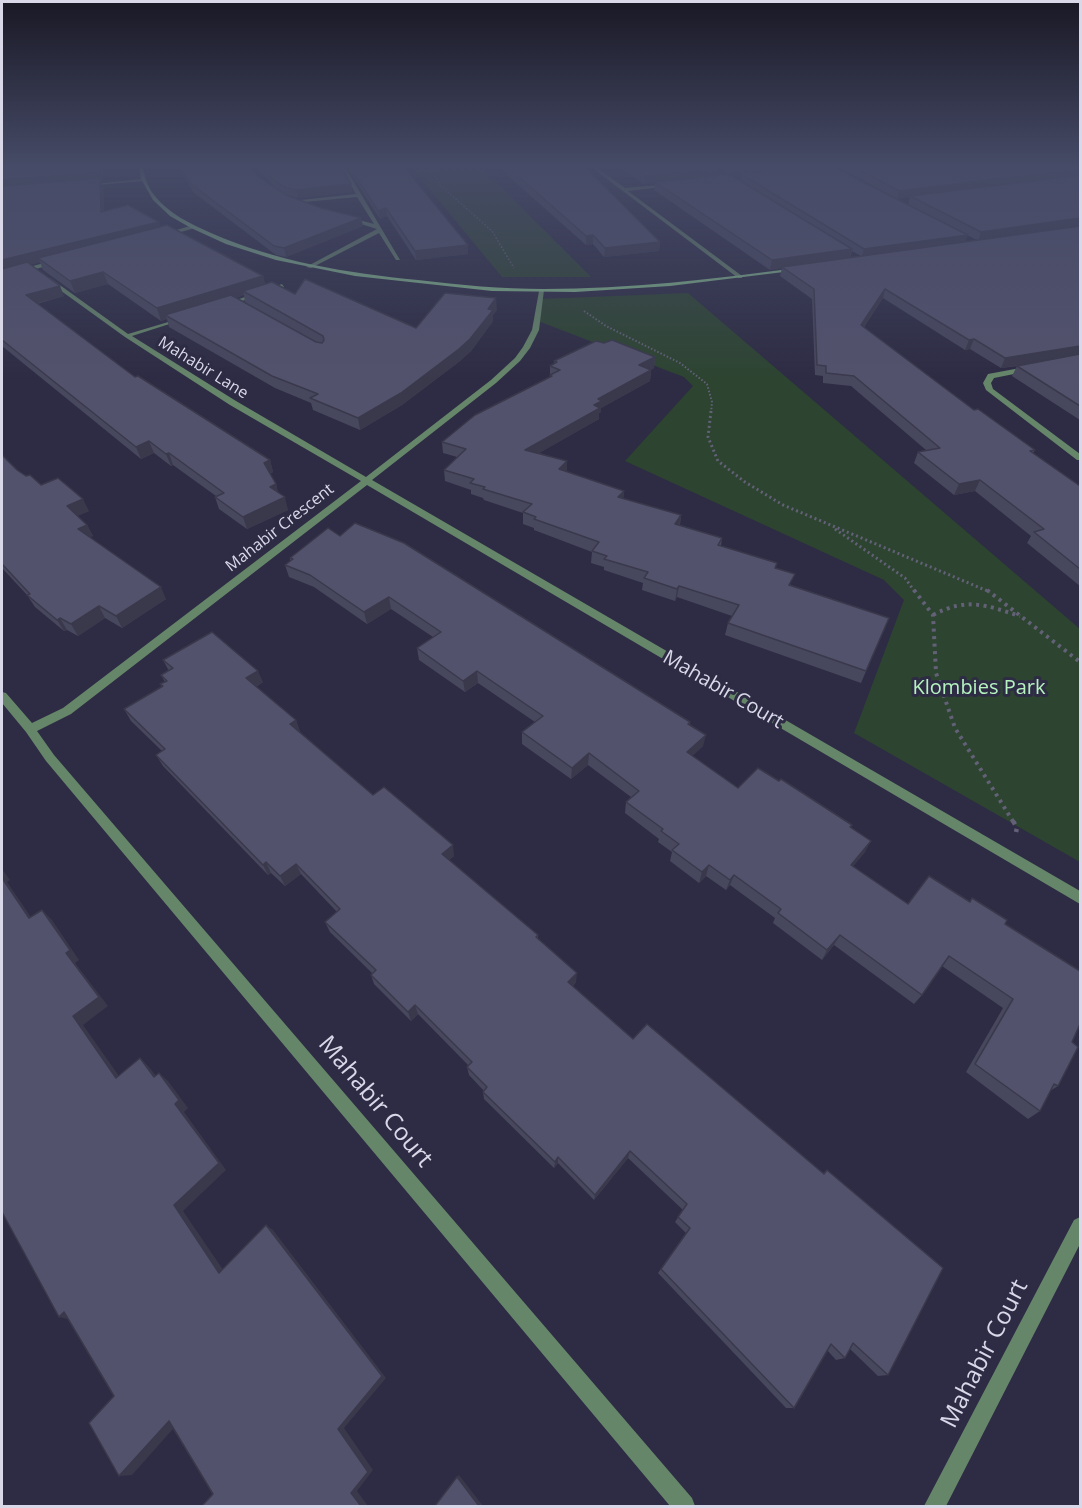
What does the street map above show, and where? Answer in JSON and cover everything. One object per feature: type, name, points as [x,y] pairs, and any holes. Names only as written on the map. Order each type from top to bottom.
[{"type":"street","points":[[216,237],[230,244],[309,267],[401,281],[542,291],[675,285],[804,269]]},
{"type":"street","points":[[309,267],[361,237]]},
{"type":"street","points":[[384,237],[398,259]]},
{"type":"street","points":[[686,237],[740,278]]},
{"type":"street","points":[[2,276],[65,259]]},
{"type":"street","name":"Mahabir Lane","points":[[33,268],[127,336],[233,403],[332,459],[364,482]]},
{"type":"street","points":[[213,309],[282,286]]},
{"type":"street","name":"Mahabir Crescent","points":[[30,729],[67,711],[364,482],[388,461],[489,386],[519,356],[533,338],[542,291]]},
{"type":"street","points":[[236,302],[245,307]]},
{"type":"street","points":[[127,336],[190,316]]},
{"type":"street","points":[[1036,367],[991,376],[987,382],[990,390],[1080,458]]},
{"type":"street","name":"Mahabir Court","points":[[364,482],[1080,898]]},
{"type":"street","points":[[2,696],[30,729]]},
{"type":"street","name":"Mahabir Court","points":[[30,729],[58,767],[684,1506]]},
{"type":"street","name":"Mahabir Court","points":[[935,1506],[1080,1226]]},
{"type":"path","points":[[497,237],[508,263],[520,273]]},
{"type":"path","points":[[561,290],[561,298],[606,326],[680,363],[707,384],[712,402],[708,437],[718,461],[745,482],[783,505],[825,524],[905,554],[991,592],[1080,662]]},
{"type":"path","points":[[825,524],[867,549],[905,578],[933,615],[936,673],[954,728],[1017,828],[1016,831]]},
{"type":"path","points":[[933,615],[950,605],[975,602],[1026,618]]},
{"type":"green space","points":[[469,237],[551,237],[591,277],[502,277]]},
{"type":"green space","name":"Klombies Park","points":[[688,293],[1080,629],[1080,862],[854,733],[904,600],[884,580],[625,461],[693,386],[684,377],[538,321],[540,299]]},
{"type":"building","points":[[2,237],[95,237],[2,260]]},
{"type":"building","points":[[119,237],[190,237],[263,276],[157,308],[103,272],[70,281],[38,258]]},
{"type":"building","points":[[262,237],[311,237],[284,248],[274,246]]},
{"type":"building","points":[[406,237],[462,237],[468,245],[415,251]]},
{"type":"building","points":[[595,237],[655,237],[660,242],[605,248]]},
{"type":"building","points":[[738,237],[833,237],[852,249],[772,260]]},
{"type":"building","points":[[845,237],[950,237],[864,249]]},
{"type":"building","points":[[997,237],[1080,237],[1080,346],[1005,358],[974,339],[969,340],[885,289],[861,325],[974,410],[978,409],[1035,450],[1030,451],[1080,486],[1080,569],[1034,532],[1044,529],[980,480],[959,484],[918,452],[940,448],[854,376],[826,373],[826,366],[817,365],[814,289],[782,267]]},
{"type":"building","points":[[27,262],[60,286],[26,295],[135,377],[138,376],[270,460],[264,463],[276,484],[270,487],[285,497],[243,517],[215,497],[224,493],[149,441],[136,447],[2,340],[2,269]]},
{"type":"building","points":[[305,279],[416,328],[445,293],[496,298],[488,309],[493,310],[459,349],[401,393],[358,418],[310,398],[318,394],[272,376],[165,315],[231,295],[316,342],[322,343],[323,336],[243,291],[272,282],[295,294]]},
{"type":"building","points":[[612,340],[655,357],[639,365],[651,370],[598,399],[602,401],[594,405],[600,408],[525,450],[567,461],[559,469],[624,491],[618,497],[681,515],[675,524],[722,538],[718,545],[777,563],[775,568],[795,574],[789,585],[889,618],[866,671],[728,623],[739,605],[679,586],[677,589],[644,578],[648,572],[604,559],[607,556],[592,551],[599,542],[534,519],[536,517],[523,512],[532,504],[483,489],[485,487],[470,483],[474,479],[444,470],[466,449],[442,442],[475,415],[552,376],[550,375],[560,370],[550,366],[557,362],[554,361],[596,341],[604,343]]},
{"type":"building","points":[[1080,354],[1080,406],[1017,366]]},
{"type":"building","points":[[2,455],[17,470],[26,476],[30,475],[41,485],[58,478],[83,499],[67,506],[87,525],[78,529],[161,587],[116,616],[99,606],[71,624],[60,618],[57,620],[27,595],[30,594],[2,564]]},
{"type":"building","points":[[355,523],[404,543],[690,722],[688,724],[706,735],[687,752],[738,788],[758,768],[779,781],[781,779],[852,825],[850,827],[871,841],[851,865],[908,904],[929,876],[970,902],[972,898],[1007,920],[1005,924],[1080,971],[1080,1024],[1072,1042],[1078,1047],[1058,1086],[1054,1084],[1040,1111],[975,1064],[1013,999],[949,956],[922,995],[840,935],[827,950],[778,913],[781,909],[734,875],[730,880],[709,865],[702,872],[672,850],[679,844],[661,831],[663,829],[626,802],[639,791],[589,753],[572,768],[522,732],[543,716],[477,671],[463,681],[417,648],[441,632],[389,597],[364,612],[310,575],[285,565],[293,559],[290,558],[328,528],[340,536]]},
{"type":"building","points":[[212,632],[258,671],[246,678],[296,720],[290,724],[373,795],[384,787],[453,845],[442,854],[538,935],[536,937],[577,973],[568,982],[633,1039],[647,1024],[824,1174],[827,1170],[943,1268],[888,1375],[853,1343],[845,1358],[831,1344],[794,1408],[661,1269],[690,1228],[678,1217],[687,1204],[630,1151],[595,1195],[558,1157],[555,1162],[483,1092],[487,1087],[467,1067],[472,1062],[415,1005],[408,1012],[371,975],[376,970],[325,922],[340,909],[296,864],[280,876],[266,862],[263,865],[156,755],[165,749],[124,709],[163,686],[160,684],[167,681],[161,675],[173,668],[163,660]]},
{"type":"building","points":[[2,878],[29,918],[42,910],[70,950],[66,953],[99,997],[73,1016],[116,1078],[140,1058],[154,1077],[159,1073],[179,1100],[175,1104],[219,1163],[174,1205],[219,1273],[266,1225],[382,1376],[338,1429],[368,1472],[351,1493],[361,1506],[202,1506],[213,1494],[169,1421],[119,1476],[89,1423],[114,1396],[64,1312],[59,1317],[2,1212]]},
{"type":"building","points":[[457,1477],[479,1506],[435,1506]]}]
